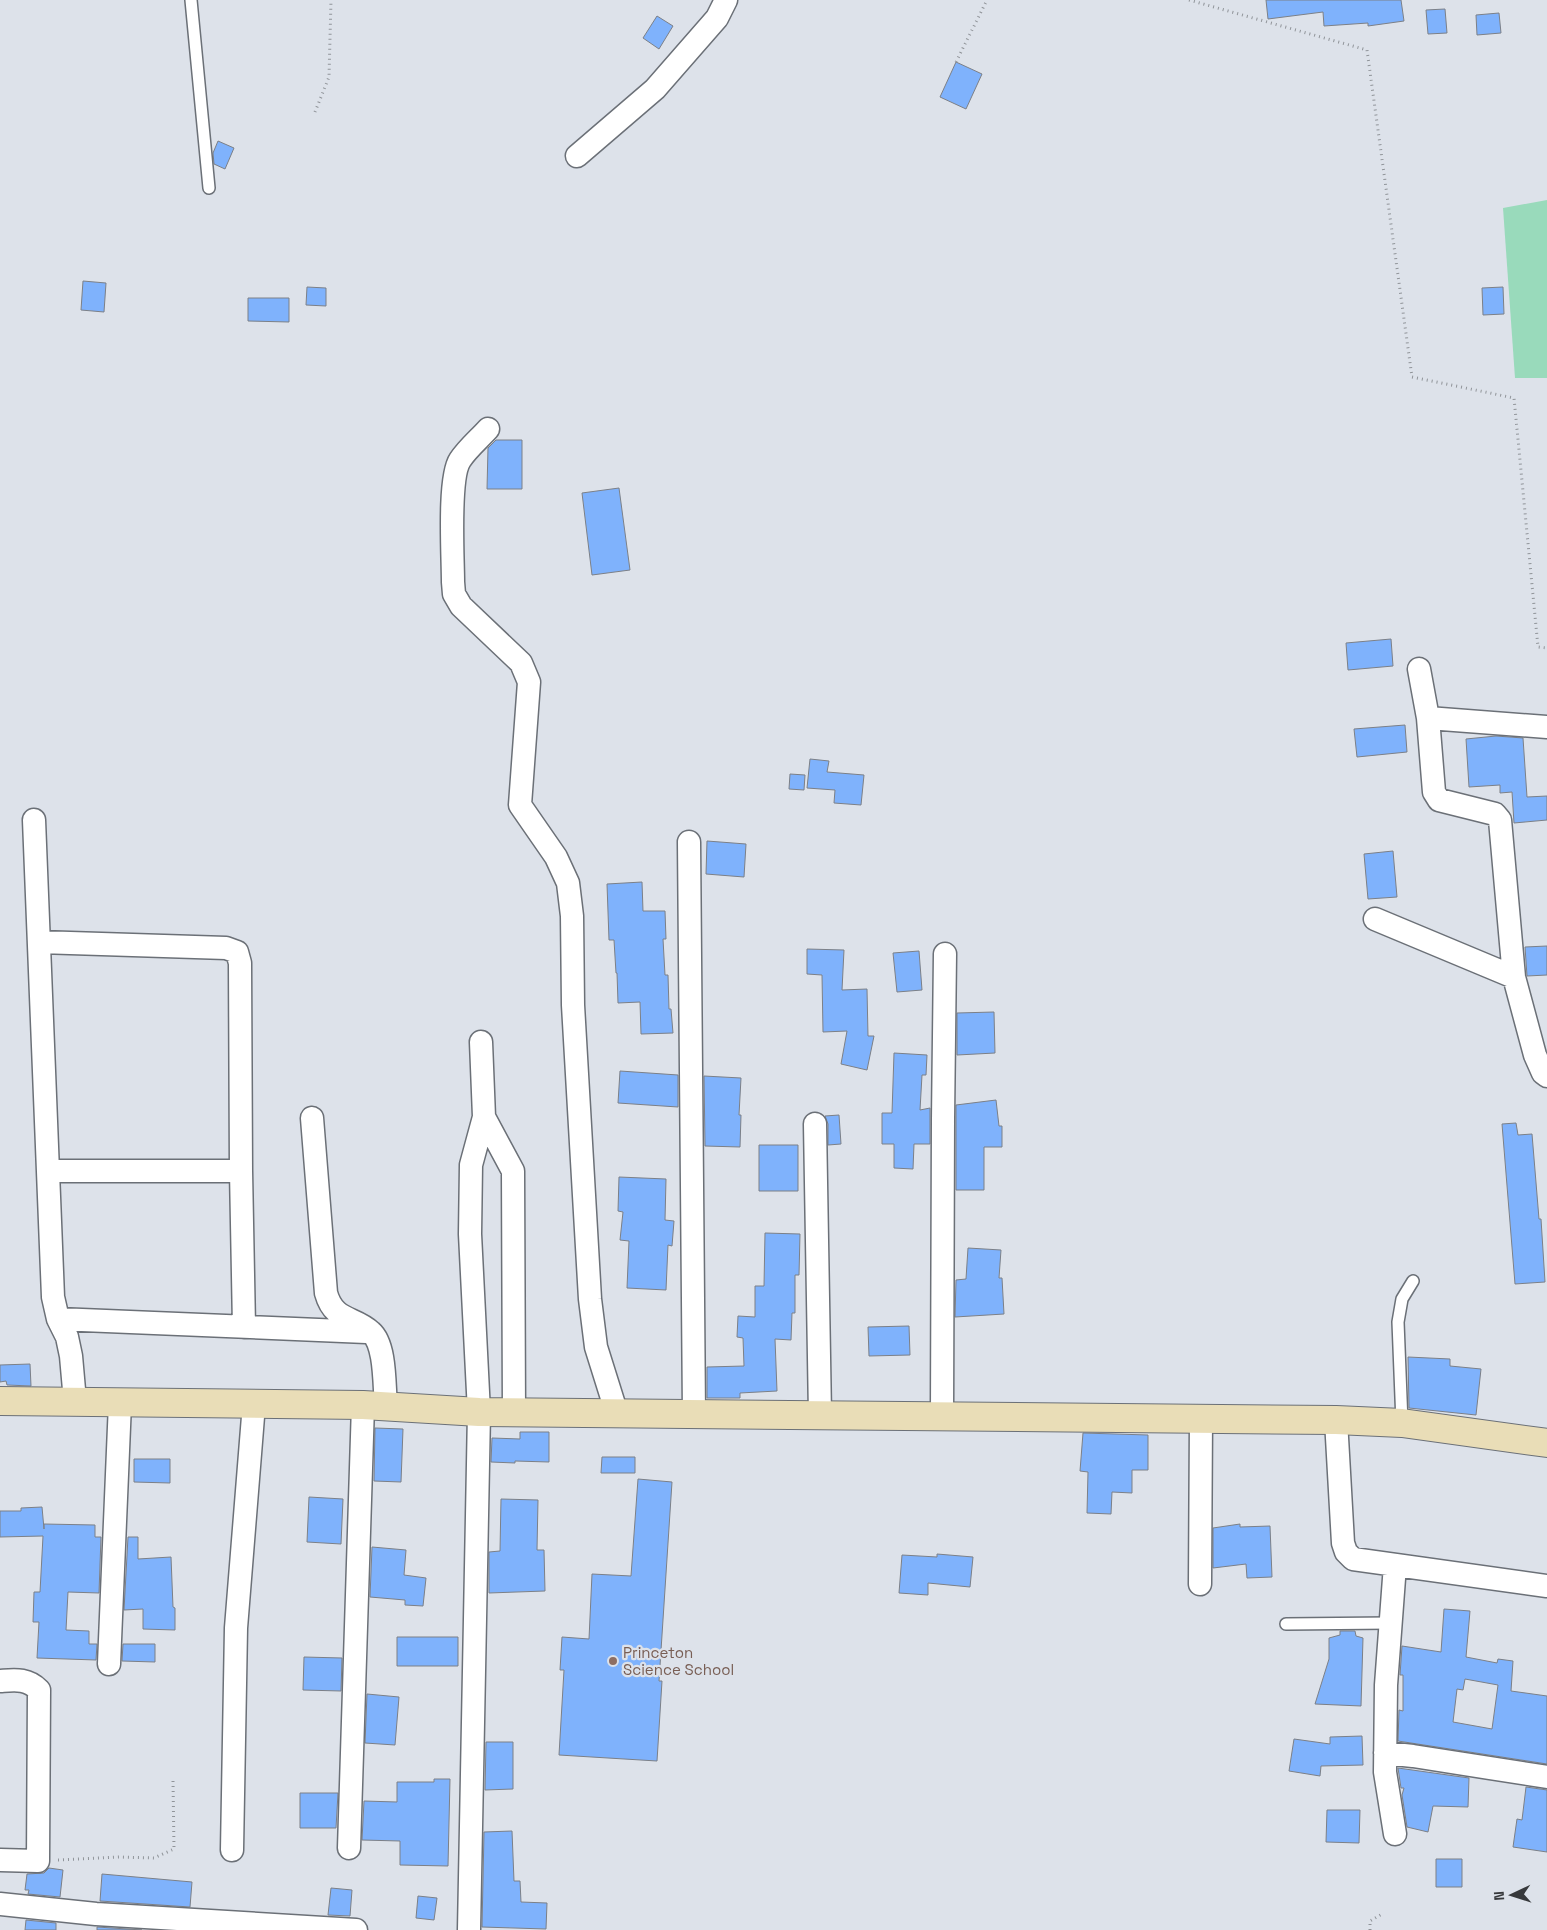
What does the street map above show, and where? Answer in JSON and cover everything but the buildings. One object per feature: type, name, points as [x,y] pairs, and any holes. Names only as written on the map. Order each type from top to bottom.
[{"type":"street","points":[[577,156],[655,89],[717,18],[726,0]]},
{"type":"street","points":[[488,429],[460,460],[456,470],[453,488],[454,594],[461,606],[521,663],[529,682],[520,805],[556,857],[568,883],[572,916],[574,1004],[590,1299],[596,1347],[617,1414]]},
{"type":"street","points":[[1419,669],[1428,718],[1436,797],[1439,800],[1495,814],[1500,820],[1514,977],[1535,1055],[1543,1073],[1547,1076]]},
{"type":"street","points":[[1428,718],[1547,727]]},
{"type":"street","points":[[34,820],[53,1297],[58,1319],[67,1337],[71,1356],[74,1402]]},
{"type":"street","points":[[689,842],[694,1414]]},
{"type":"street","points":[[1374,919],[1514,977]]},
{"type":"street","points":[[39,942],[226,948],[237,952],[240,963],[244,1327]]},
{"type":"street","points":[[942,1416],[946,954]]},
{"type":"street","points":[[469,1930],[479,1412],[470,1215],[471,1165],[484,1117],[481,1042]]},
{"type":"street","points":[[484,1117],[513,1172],[514,1412]]},
{"type":"street","points":[[312,1118],[326,1293],[329,1304],[340,1314],[371,1332],[381,1348],[375,1406],[349,1848]]},
{"type":"street","points":[[815,1124],[820,1415]]},
{"type":"street","points":[[48,1171],[241,1171]]},
{"type":"street","points":[[58,1319],[371,1332]]},
{"type":"street","points":[[0,1401],[375,1406],[479,1412],[617,1414],[1336,1420],[1402,1422],[1547,1443]]},
{"type":"street","points":[[109,1664],[120,1403]]},
{"type":"street","points":[[232,1850],[236,1628],[254,1404]]},
{"type":"street","points":[[1200,1584],[1201,1418]]},
{"type":"street","points":[[1336,1420],[1343,1543],[1346,1552],[1353,1559],[1547,1586]]},
{"type":"street","points":[[1395,1565],[1386,1685],[1385,1753],[1385,1772],[1395,1834]]},
{"type":"street","points":[[0,1681],[25,1680],[32,1683],[39,1690],[38,1861],[0,1860]]},
{"type":"street","points":[[1385,1753],[1547,1777]]},
{"type":"street","points":[[0,1904],[96,1914],[356,1930]]},
{"type":"lane","points":[[191,0],[209,188]]},
{"type":"lane","points":[[1402,1422],[1398,1322],[1402,1299],[1412,1280]]},
{"type":"lane","points":[[1286,1624],[1391,1623]]},
{"type":"path","points":[[315,112],[329,77],[331,0]]},
{"type":"path","points":[[956,62],[987,0]]},
{"type":"path","points":[[1189,0],[1367,50],[1412,377],[1514,398],[1538,647],[1547,648]]},
{"type":"path","points":[[38,1861],[119,1857],[154,1858],[174,1849],[173,1780]]},
{"type":"path","points":[[1370,1930],[1370,1922],[1382,1914]]},
{"type":"green space","points":[[1547,200],[1547,378],[1515,378],[1503,208]]},
{"type":"place","name":"Princeton Science School","points":[[613,1661]]}]
